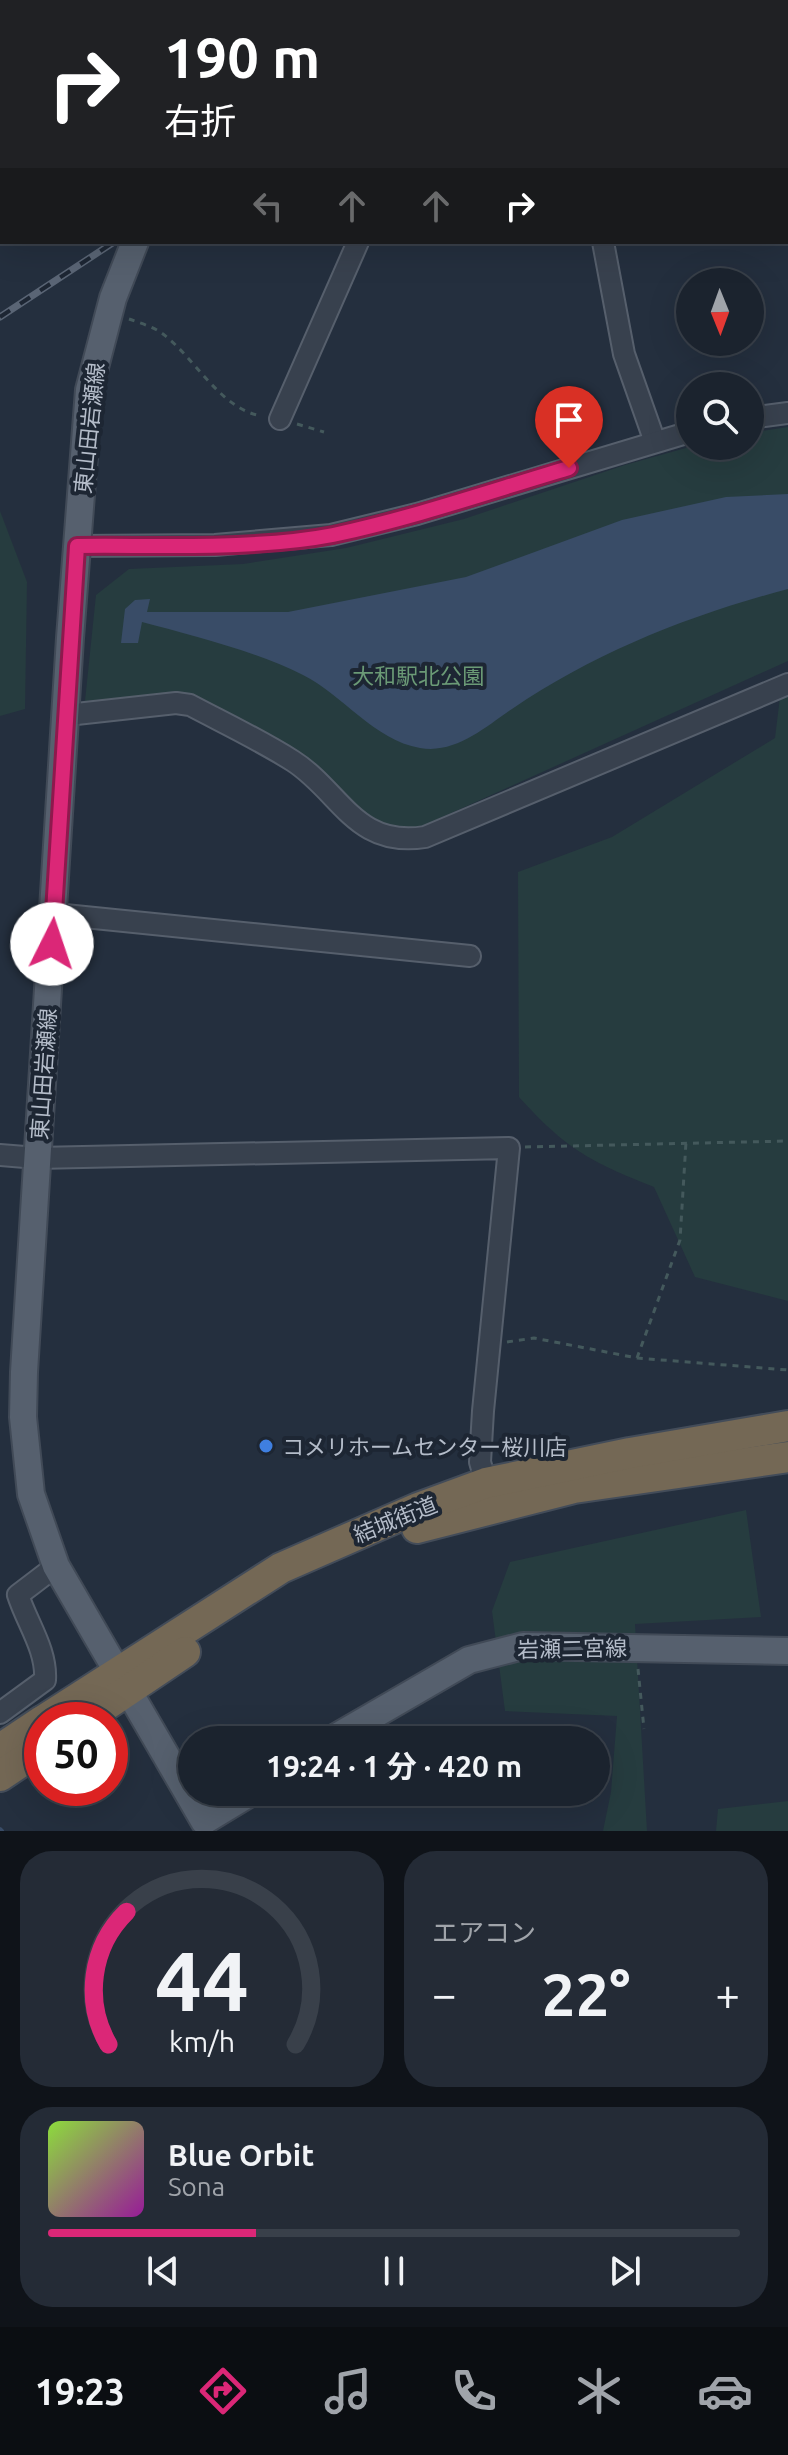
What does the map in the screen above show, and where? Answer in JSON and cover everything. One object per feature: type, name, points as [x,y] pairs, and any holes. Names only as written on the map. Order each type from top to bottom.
[{"type":"highway","name":"結城街道","points":[[102,1702],[121,1682],[281,1568],[418,1508],[486,1483],[630,1453],[788,1426]]},
{"type":"highway","name":"結城街道","points":[[81,1702],[378,1541],[440,1521],[574,1488],[788,1457]]},
{"type":"highway","name":"結城街道","points":[[0,1749],[24,1733]]},
{"type":"highway","points":[[0,1776],[24,1760]]},
{"type":"main road","name":"東山田岩瀬線","points":[[134,244],[109,311],[89,390],[37,1158],[23,1417],[31,1494],[56,1566],[196,1826]]},
{"type":"main road","name":"岩瀬二宮線","points":[[355,1726],[469,1660],[523,1646],[788,1651]]},
{"type":"main road","points":[[196,1826],[229,1806]]},
{"type":"street","points":[[280,419],[357,244]]},
{"type":"street","points":[[603,244],[624,354],[655,442]]},
{"type":"street","points":[[764,416],[788,413]]},
{"type":"street","points":[[77,546],[215,545],[331,535],[417,514],[676,436]]},
{"type":"street","points":[[67,715],[176,703],[190,705],[294,761],[360,824],[379,833],[412,839],[425,837],[788,684]]},
{"type":"street","points":[[55,914],[470,956]]},
{"type":"street","points":[[0,1155],[37,1158],[509,1148],[480,1462],[486,1483]]},
{"type":"street","points":[[0,1713],[45,1680],[46,1661],[27,1623],[18,1595],[56,1566]]},
{"type":"path","points":[[109,311],[162,332],[231,401],[251,414],[324,432]]},
{"type":"path","points":[[509,1148],[788,1141]]},
{"type":"path","points":[[637,1358],[680,1240],[686,1142]]},
{"type":"path","points":[[490,1346],[534,1338],[637,1358],[788,1370]]},
{"type":"path","points":[[638,1647],[644,1729]]},
{"type":"green space","name":"大和駅北公園","points":[[788,427],[788,661],[416,829],[383,826],[355,813],[213,708],[181,692],[85,701],[96,595],[129,569],[243,564],[346,548],[464,519],[676,451],[676,460],[764,460],[764,431]]},
{"type":"green space","points":[[0,511],[27,582],[25,709],[0,716]]},
{"type":"green space","points":[[788,695],[788,1301],[695,1277],[654,1187],[580,1152],[519,1097],[518,872],[612,837],[775,738],[780,697]]},
{"type":"green space","points":[[746,1510],[761,1617],[635,1624],[647,1831],[603,1831],[610,1806],[617,1716],[505,1711],[492,1611],[510,1562]]},
{"type":"green space","points":[[788,1801],[788,1831],[716,1831],[718,1809]]},
{"type":"water","points":[[788,494],[788,589],[680,623],[610,653],[544,689],[469,738],[446,747],[420,748],[403,743],[373,727],[303,675],[224,645],[142,622],[138,643],[121,643],[125,609],[135,600],[150,599],[147,612],[288,612],[466,577],[622,520],[726,497]]},
{"type":"railway","points":[[0,317],[111,244]]},
{"type":"place","name":"コメリホームセンター桜川店","points":[[266,1446]]},
{"type":"route","points":[[52,944],[77,546],[215,545],[331,535],[417,514],[569,468]]}]
